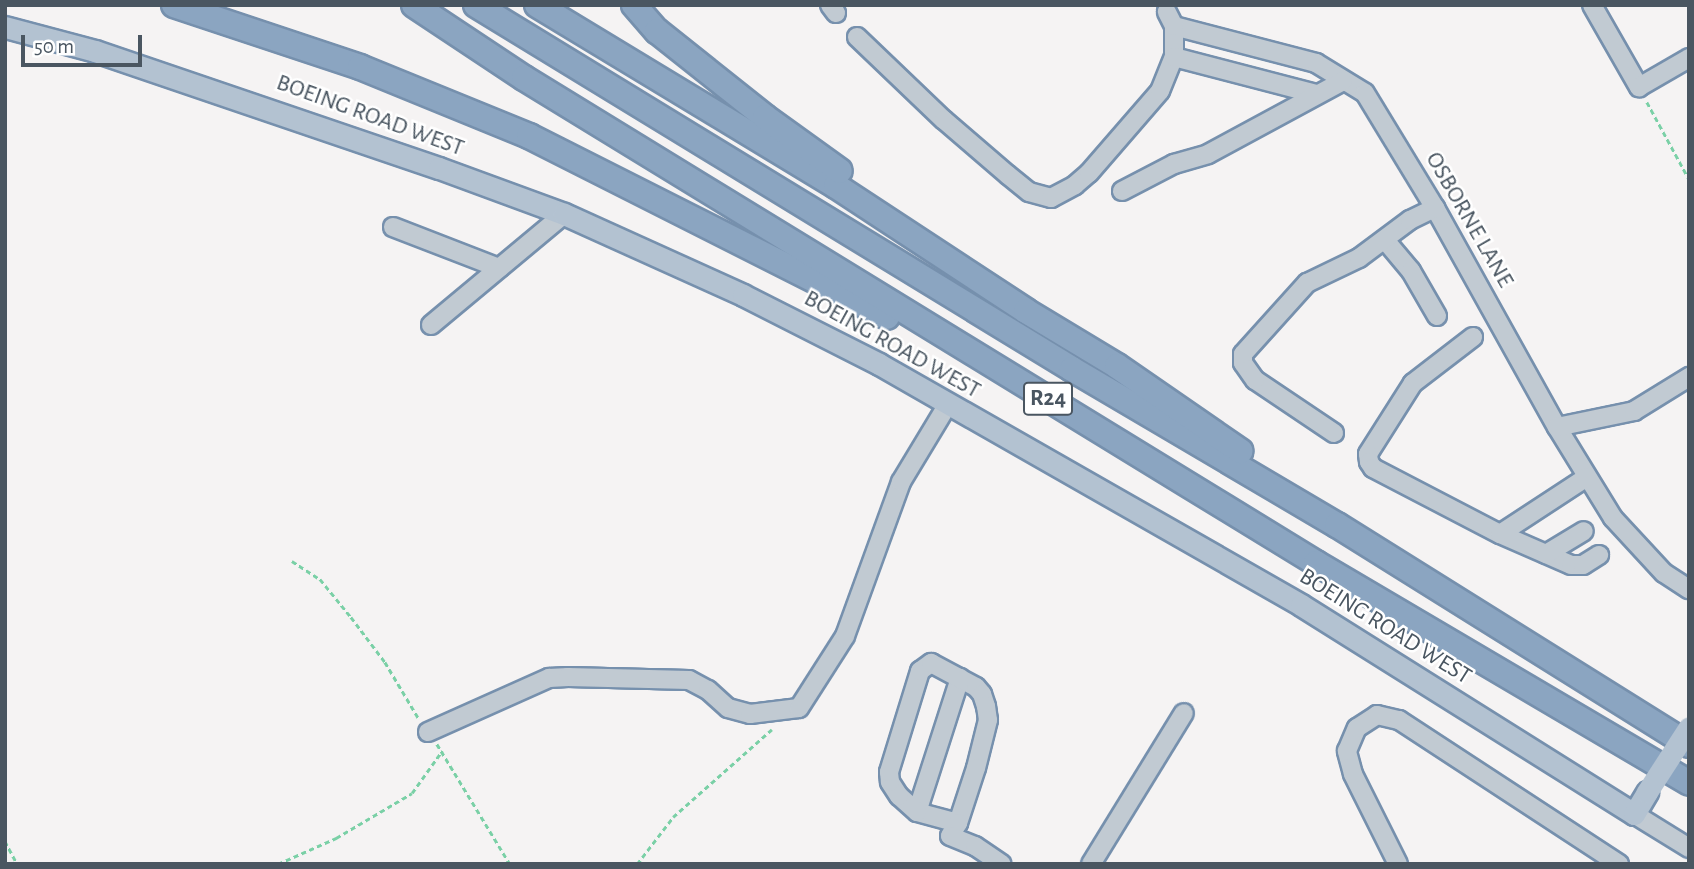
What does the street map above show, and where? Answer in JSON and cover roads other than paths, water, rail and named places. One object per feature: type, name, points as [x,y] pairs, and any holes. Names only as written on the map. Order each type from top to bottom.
[{"type":"highway","points":[[174,5],[360,67],[529,135],[1050,400]]},
{"type":"highway","name":"R24","points":[[414,5],[524,78],[1316,563],[1689,783]]},
{"type":"highway","name":"R24","points":[[476,5],[1000,326],[1337,525],[1689,745]]},
{"type":"highway","points":[[537,5],[836,186],[1026,311],[1117,366],[1199,422],[1337,525]]},
{"type":"highway","points":[[634,5],[657,31],[765,117],[1026,311]]},
{"type":"highway","points":[[1473,610],[1689,726]]},
{"type":"highway","points":[[1640,752],[1689,790]]},
{"type":"main road","name":"BOEING ROAD WEST","points":[[5,27],[95,51],[269,108],[564,214],[743,295],[879,364],[1301,605],[1634,814]]},
{"type":"main road","points":[[1634,814],[1689,726]]},
{"type":"street","points":[[1592,5],[1639,87],[1689,58]]},
{"type":"street","name":"OSBORNE LANE","points":[[1174,57],[1171,19],[1316,64],[1365,93],[1435,208],[1587,477],[1628,537],[1664,573],[1689,589]]},
{"type":"street","points":[[857,37],[944,120],[1040,198],[1062,193],[1089,173],[1160,91],[1174,57],[1316,94]]},
{"type":"street","points":[[1122,191],[1174,164],[1217,149],[1343,81]]},
{"type":"street","points":[[1334,433],[1255,380],[1244,363],[1243,354],[1307,283],[1359,258],[1410,220],[1435,208]]},
{"type":"street","points":[[431,325],[564,214]]},
{"type":"street","points":[[393,227],[499,268]]},
{"type":"street","points":[[1385,240],[1410,271],[1437,316]]},
{"type":"street","points":[[1473,337],[1413,383],[1368,454],[1369,462],[1373,468],[1500,534],[1546,554],[1577,566],[1599,555]]},
{"type":"street","points":[[1558,427],[1634,411],[1689,377]]},
{"type":"street","points":[[428,732],[549,678],[669,677],[689,680],[708,690],[728,708],[750,714],[799,708],[845,636],[901,482],[948,404]]},
{"type":"street","points":[[1500,534],[1587,477]]},
{"type":"street","points":[[1546,554],[1584,531]]},
{"type":"street","points":[[954,830],[976,768],[988,720],[982,694],[935,663],[927,664],[920,671],[889,772],[894,790],[917,812],[954,830],[1002,864]]},
{"type":"street","points":[[917,812],[960,678]]},
{"type":"street","points":[[1091,864],[1184,713]]},
{"type":"street","points":[[1398,864],[1353,774],[1347,751],[1357,728],[1377,715],[1399,720],[1619,864]]},
{"type":"street","name":"BOEING ROAD WEST","points":[[1634,814],[1689,848]]}]
